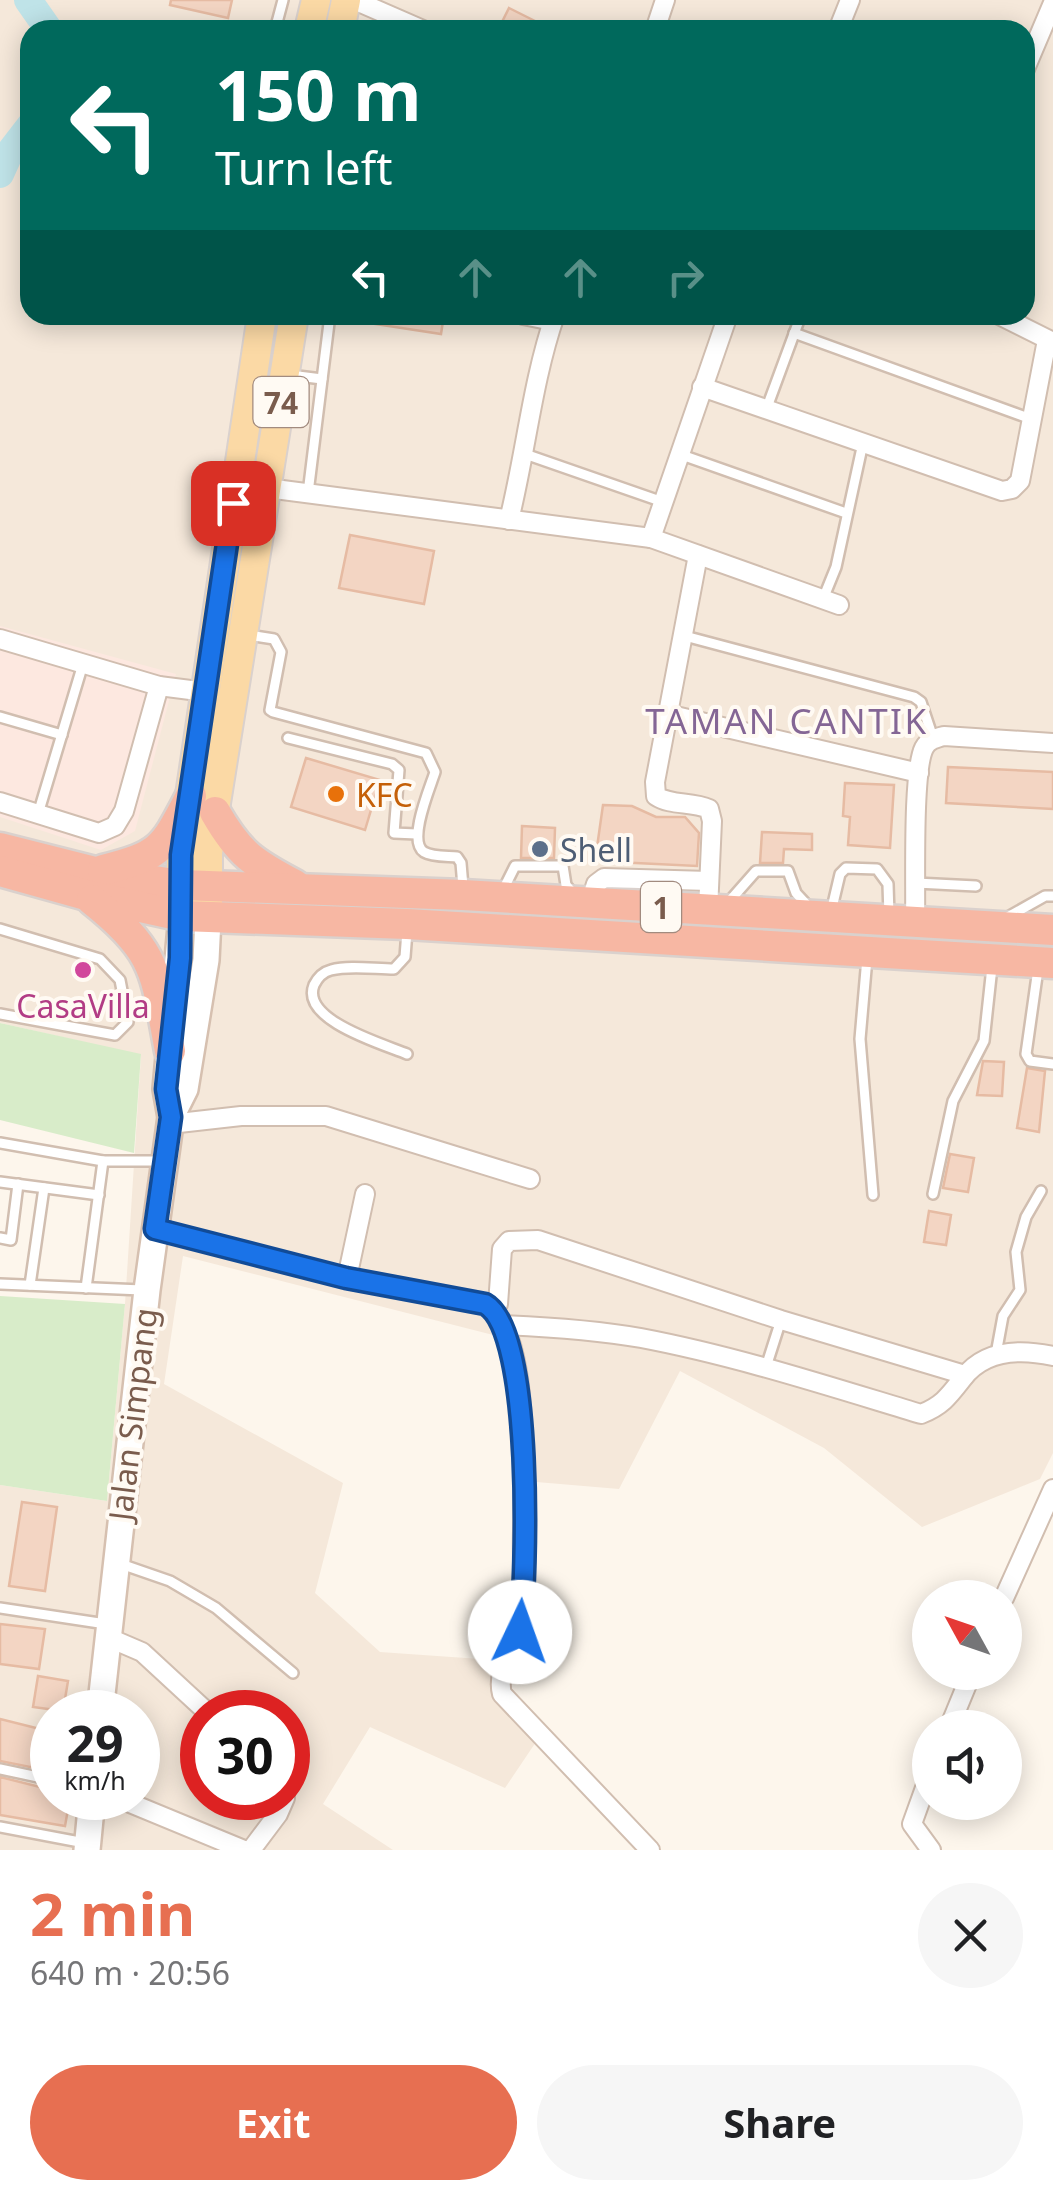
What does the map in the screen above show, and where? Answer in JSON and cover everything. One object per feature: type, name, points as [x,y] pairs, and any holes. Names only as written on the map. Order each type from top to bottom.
[{"type":"highway","points":[[170,1051],[151,962],[90,884],[143,860],[203,804],[248,858],[305,889]]},
{"type":"highway","name":"1","points":[[0,848],[90,884],[195,918],[407,924],[1046,962]]},
{"type":"highway","name":"1","points":[[0,871],[90,884],[305,889],[586,903],[713,901],[824,915],[1053,930]]},
{"type":"main road","name":"74","points":[[170,1120],[166,1089],[170,1051],[195,918],[194,886],[208,853],[203,804],[206,692],[261,325]]},
{"type":"main road","name":"74","points":[[203,804],[242,634],[292,325]]},
{"type":"main road","name":"74","points":[[170,1120],[185,1089],[206,960],[195,918]]},
{"type":"main road","name":"Jalan Simpang","points":[[102,1690],[146,1290],[170,1120]]},
{"type":"main road","points":[[87,1847],[90,1820]]},
{"type":"street","points":[[354,0],[385,20]]},
{"type":"street","points":[[1035,45],[1053,3]]},
{"type":"street","points":[[508,520],[525,454],[533,393],[552,325]]},
{"type":"street","points":[[651,538],[724,325]]},
{"type":"street","points":[[702,388],[1002,491],[1020,481],[1050,341],[1019,325]]},
{"type":"street","points":[[267,488],[651,538],[831,602]]},
{"type":"street","points":[[698,555],[655,782],[656,796],[664,801],[696,803],[709,809],[713,901]]},
{"type":"street","points":[[0,639],[159,686],[206,692]]},
{"type":"street","points":[[0,802],[99,833],[115,826],[124,810],[159,686]]},
{"type":"street","points":[[667,714],[918,774]]},
{"type":"street","points":[[902,921],[916,883],[918,774],[924,747],[933,738],[944,736],[1053,742]]},
{"type":"street","points":[[170,1120],[326,1116],[530,1179]]},
{"type":"street","points":[[346,1278],[365,1194]]},
{"type":"street","points":[[155,1229],[346,1278],[485,1304],[499,1317],[640,1338],[766,1367],[921,1414],[941,1406],[965,1375],[996,1354],[1017,1351],[1053,1356]]},
{"type":"street","points":[[650,1850],[502,1694],[501,1673],[520,1632],[523,1427],[518,1384],[499,1317],[502,1249],[509,1241],[538,1240],[781,1320],[965,1375]]},
{"type":"street","points":[[1012,1580],[1053,1489]]},
{"type":"street","points":[[108,1631],[142,1652],[184,1690]]},
{"type":"street","points":[[160,1815],[248,1850],[273,1820]]},
{"type":"street","points":[[913,1820],[912,1824],[931,1850]]},
{"type":"lane","points":[[308,493],[329,325]]},
{"type":"lane","points":[[766,410],[797,325]]},
{"type":"lane","points":[[794,333],[1032,420]]},
{"type":"lane","points":[[285,374],[322,379]]},
{"type":"lane","points":[[831,602],[863,443]]},
{"type":"lane","points":[[525,454],[663,502]]},
{"type":"lane","points":[[679,454],[846,513]]},
{"type":"lane","points":[[242,634],[279,644],[281,652],[270,710],[273,712],[426,753],[435,772],[416,834],[418,846],[426,853],[457,856],[478,897]]},
{"type":"lane","points":[[681,636],[914,698],[920,702],[933,738]]},
{"type":"lane","points":[[38,814],[83,664]]},
{"type":"lane","points":[[0,716],[62,735]]},
{"type":"lane","points":[[288,738],[392,764],[399,770],[394,833],[416,834]]},
{"type":"lane","points":[[713,901],[756,871],[788,871],[796,892],[824,915],[846,868],[877,869],[888,884],[902,921]]},
{"type":"lane","points":[[916,883],[976,886]]},
{"type":"lane","points":[[990,926],[1045,896],[1053,896]]},
{"type":"lane","points":[[407,924],[404,957],[394,969],[330,970],[318,978],[312,990],[313,1002],[337,1024],[407,1054]]},
{"type":"lane","points":[[0,930],[100,960],[120,980],[128,1022],[116,1035],[0,1014]]},
{"type":"lane","points":[[868,952],[860,1040],[873,1194]]},
{"type":"lane","points":[[933,1194],[953,1100],[984,1041],[993,959]]},
{"type":"lane","points":[[1046,962],[1026,1054],[1030,1060],[1053,1064]]},
{"type":"lane","points":[[0,1143],[103,1161],[164,1162]]},
{"type":"lane","points":[[86,1288],[103,1161]]},
{"type":"lane","points":[[0,1182],[98,1195]]},
{"type":"lane","points":[[0,1238],[10,1240],[18,1184]]},
{"type":"lane","points":[[30,1285],[44,1188]]},
{"type":"lane","points":[[996,1354],[1003,1316],[1020,1290],[1016,1252],[1026,1217],[1042,1191]]},
{"type":"lane","points":[[0,1284],[146,1290]]},
{"type":"lane","points":[[766,1367],[781,1320]]},
{"type":"lane","points":[[115,1562],[170,1581],[216,1608],[293,1673]]},
{"type":"lane","points":[[0,1608],[108,1631]]},
{"type":"lane","points":[[0,1770],[30,1776]]},
{"type":"lane","points":[[0,1827],[87,1847]]},
{"type":"shaded area","points":[[0,0],[1053,0],[1053,1453],[1040,1479],[922,1527],[824,1448],[680,1371],[619,1489],[513,1480],[501,1337],[183,1256],[164,1384],[343,1483],[315,1593],[380,1652],[480,1659],[542,1733],[505,1788],[370,1727],[323,1804],[393,1850],[0,1850],[0,1485],[107,1501],[141,1055],[0,1023]]},
{"type":"shaded area","points":[[0,626],[176,674],[135,831],[101,850],[0,817]]},
{"type":"green space","points":[[0,1023],[141,1054],[134,1153],[0,1120]]},
{"type":"green space","points":[[0,1296],[125,1304],[107,1501],[0,1485]]},
{"type":"building","points":[[171,0],[232,0],[228,18],[170,5]]},
{"type":"building","points":[[509,8],[533,20],[503,20]]},
{"type":"building","points":[[382,325],[442,325],[441,334]]},
{"type":"building","points":[[350,535],[434,551],[424,604],[339,588]]},
{"type":"building","name":"KFC","points":[[306,758],[380,780],[365,830],[291,807]]},
{"type":"building","points":[[948,767],[1053,772],[1053,809],[946,803]]},
{"type":"building","points":[[845,783],[894,785],[890,848],[848,845],[850,817],[843,816]]},
{"type":"building","points":[[603,805],[632,806],[656,817],[685,817],[699,833],[697,866],[595,861]]},
{"type":"building","points":[[522,826],[555,828],[554,858],[521,858]]},
{"type":"building","points":[[762,832],[812,834],[812,850],[784,849],[783,863],[760,863]]},
{"type":"building","points":[[983,1061],[1004,1062],[1002,1096],[977,1095]]},
{"type":"building","points":[[1027,1068],[1045,1071],[1039,1132],[1017,1128]]},
{"type":"building","points":[[950,1154],[974,1158],[968,1192],[943,1188]]},
{"type":"building","points":[[929,1211],[951,1215],[946,1245],[924,1242]]},
{"type":"building","points":[[22,1502],[57,1507],[45,1591],[9,1586]]},
{"type":"building","points":[[0,1624],[45,1629],[39,1669],[0,1664]]},
{"type":"building","points":[[38,1676],[68,1681],[66,1690],[36,1690]]},
{"type":"building","points":[[0,1719],[30,1726],[30,1767],[0,1761]]},
{"type":"building","points":[[0,1777],[30,1784],[30,1820],[66,1820],[65,1826],[0,1815]]},
{"type":"waterway","points":[[28,0],[42,20]]},
{"type":"waterway","points":[[0,174],[20,139]]},
{"type":"place","name":"KFC","points":[[336,794]]},
{"type":"place","name":"Shell","points":[[540,849]]},
{"type":"place","name":"CasaVilla","points":[[83,970]]},
{"type":"district","name":"TAMAN CANTIK","points":[[787,720]]},
{"type":"route","points":[[233,503],[181,855],[180,958],[166,1089],[171,1117],[155,1229],[346,1278],[485,1304],[494,1309],[504,1325],[511,1350],[523,1427],[520,1632]]}]
